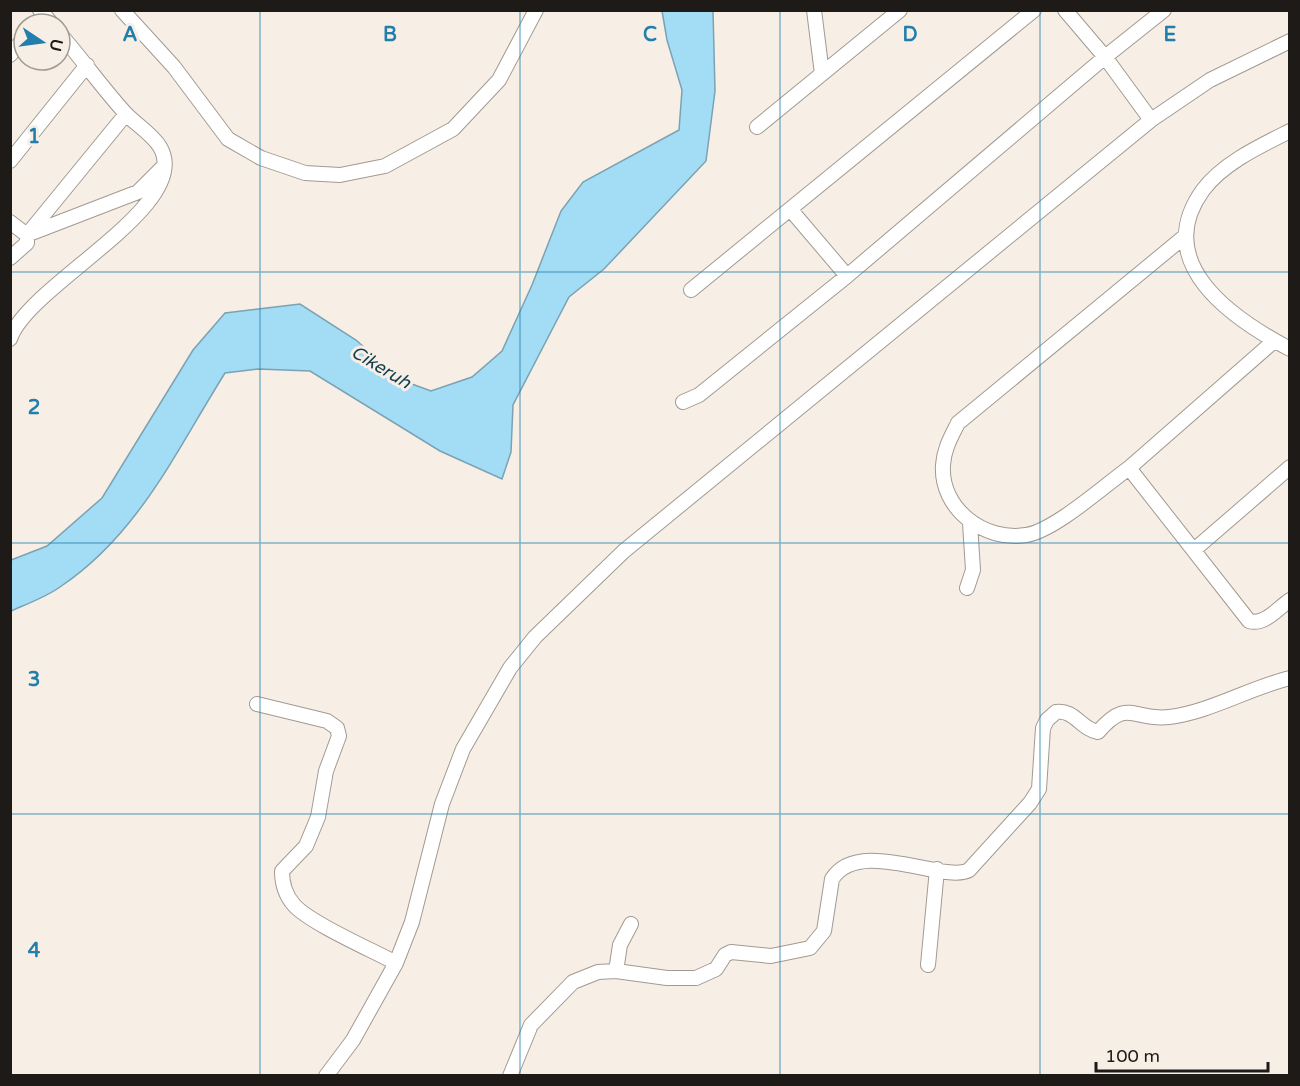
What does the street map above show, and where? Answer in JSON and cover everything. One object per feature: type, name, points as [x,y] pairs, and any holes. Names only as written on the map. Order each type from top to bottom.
[{"type":"street","points":[[122,10],[174,67],[228,139],[261,158],[305,173],[340,175],[385,166],[453,129],[499,80],[536,10]]},
{"type":"street","points":[[814,10],[822,74]]},
{"type":"street","points":[[757,126],[900,10]]},
{"type":"street","points":[[691,290],[1034,10]]},
{"type":"street","points":[[1065,10],[1105,57],[1151,120]]},
{"type":"street","points":[[683,402],[699,395],[847,276],[1105,57],[1164,10]]},
{"type":"street","points":[[326,1076],[353,1040],[396,963],[414,913],[442,804],[463,748],[510,668],[535,637],[624,551],[1151,120],[1210,80],[1290,41]]},
{"type":"street","points":[[12,330],[30,308],[139,214],[157,192],[164,166],[160,147],[126,114],[72,48]]},
{"type":"street","points":[[10,161],[87,65]]},
{"type":"street","points":[[10,258],[27,243],[27,235],[126,114]]},
{"type":"street","points":[[1290,131],[1253,150],[1212,181],[1203,191],[1195,206],[1184,237],[1187,253],[1204,285],[1251,327],[1290,349]]},
{"type":"street","points":[[27,235],[138,192],[164,166]]},
{"type":"street","points":[[790,209],[847,276]]},
{"type":"street","points":[[10,222],[27,235]]},
{"type":"street","points":[[1184,237],[958,423],[946,445],[943,468],[951,498],[970,523],[984,531],[1006,535],[1026,535],[1045,529],[1128,468],[1274,341]]},
{"type":"street","points":[[1194,550],[1290,467]]},
{"type":"street","points":[[1128,468],[1250,621],[1256,623],[1263,621],[1290,600]]},
{"type":"street","points":[[967,588],[973,570],[970,523]]},
{"type":"street","points":[[510,1076],[531,1025],[558,997],[583,976],[616,971],[690,979],[710,973],[731,952],[771,956],[802,951],[818,941],[824,931],[832,879],[846,866],[884,861],[957,873],[969,870],[1030,803],[1040,782],[1043,728],[1056,711],[1071,714],[1086,727],[1098,732],[1110,718],[1124,712],[1155,717],[1185,714],[1290,678]]},
{"type":"street","points":[[257,704],[327,721],[337,728],[339,736],[326,771],[318,816],[311,837],[282,871],[286,894],[295,907],[396,963]]},
{"type":"street","points":[[928,964],[937,869]]},
{"type":"street","points":[[616,971],[620,945],[631,924]]},
{"type":"water","name":"Cikeruh","points":[[662,11],[713,11],[715,91],[706,161],[604,269],[569,297],[513,405],[511,452],[502,479],[440,451],[310,371],[258,369],[225,373],[154,489],[112,542],[88,566],[60,587],[11,611],[11,560],[47,546],[102,498],[193,350],[225,313],[300,304],[356,340],[401,380],[431,391],[472,377],[502,351],[532,285],[561,211],[583,182],[679,130],[682,90],[667,40]]}]
